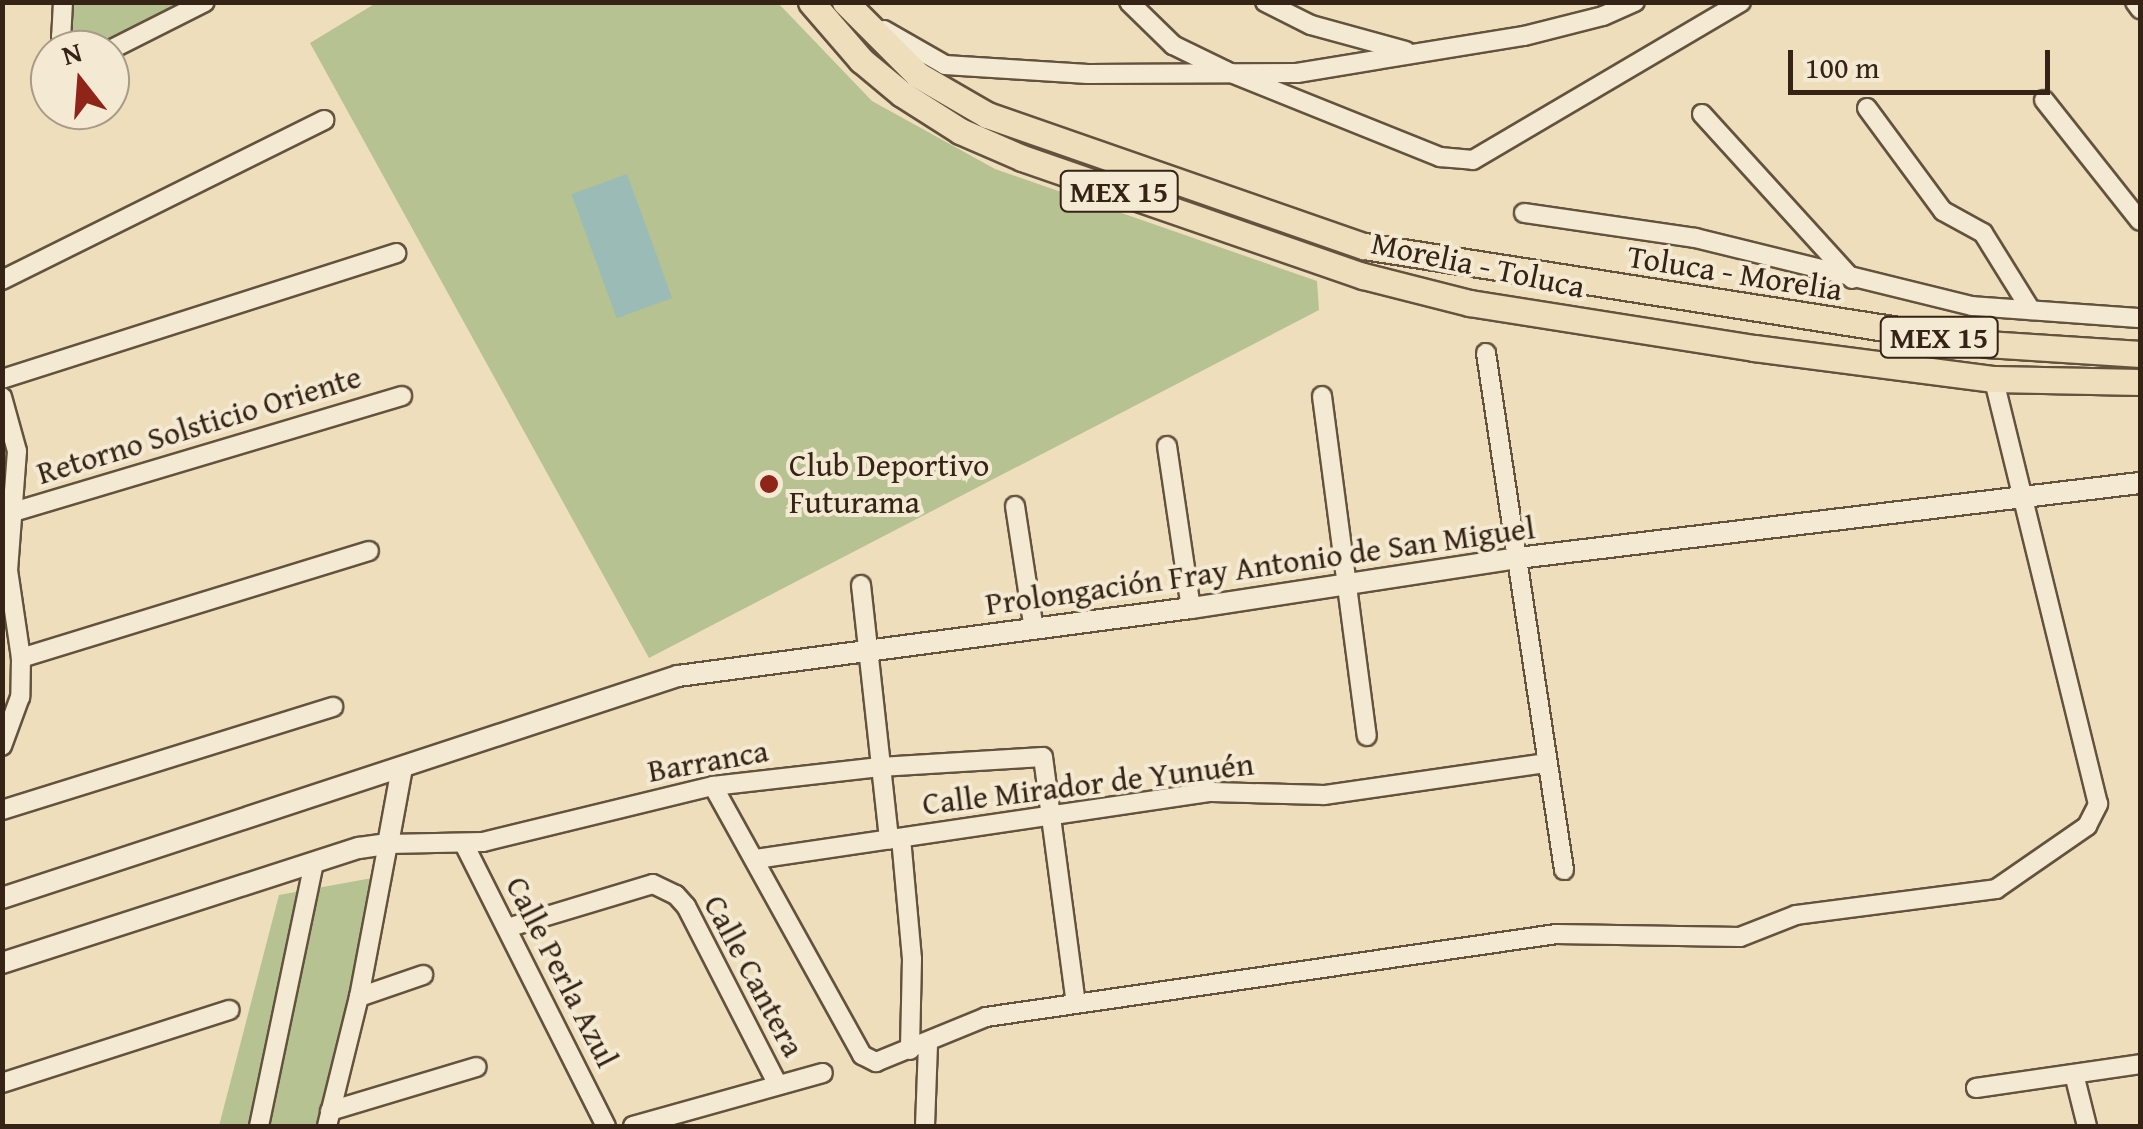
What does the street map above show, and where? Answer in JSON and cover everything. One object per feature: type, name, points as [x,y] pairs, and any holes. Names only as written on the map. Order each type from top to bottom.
[{"type":"main road","name":"Morelia - Toluca","points":[[811,2],[861,60],[902,94],[960,131],[1022,158],[1363,276],[1470,302],[1754,348],[1994,379],[2140,382]]},
{"type":"main road","name":"Toluca - Morelia","points":[[845,2],[918,75],[988,115],[1067,146],[1364,246],[1987,344],[2140,354]]},
{"type":"main road","points":[[1470,302],[1568,306],[1730,335],[1736,332],[1739,308]]},
{"type":"main road","points":[[1754,348],[1769,325],[1882,342],[1987,344]]},
{"type":"street","points":[[61,30],[62,2]]},
{"type":"street","points":[[130,40],[204,2]]},
{"type":"street","points":[[861,2],[888,34],[945,65],[1088,74],[1297,73],[1577,23],[1636,2]]},
{"type":"street","points":[[1129,2],[1173,45],[1226,71],[1440,157],[1473,160],[1741,2]]},
{"type":"street","points":[[1266,2],[1311,25],[1416,53]]},
{"type":"street","points":[[1571,2],[1577,23]]},
{"type":"street","points":[[2134,2],[2140,9]]},
{"type":"street","points":[[1347,35],[1351,65]]},
{"type":"street","points":[[2044,100],[2140,221]]},
{"type":"street","points":[[1868,108],[1943,210],[1983,233],[2031,310]]},
{"type":"street","points":[[1702,114],[1853,280]]},
{"type":"street","points":[[2,280],[325,120]]},
{"type":"street","points":[[1524,213],[1695,238],[1853,280],[1972,306],[2140,318]]},
{"type":"street","points":[[2,379],[396,253]]},
{"type":"street","points":[[1486,354],[1564,870]]},
{"type":"street","points":[[713,786],[862,1055],[876,1062],[986,1017],[1076,1003],[1556,934],[1740,937],[1796,915],[1996,889],[2086,826],[2098,804],[1994,379]]},
{"type":"street","name":"Retorno Solsticio Oriente","points":[[14,512],[402,396]]},
{"type":"street","points":[[1322,396],[1367,736]]},
{"type":"street","points":[[2,398],[18,451],[8,570],[21,658],[20,697],[2,746]]},
{"type":"street","points":[[1167,446],[1192,608]]},
{"type":"street","name":"Prolongación Fray Antonio de San Miguel","points":[[2,898],[678,676],[1192,608],[1518,558],[2140,483]]},
{"type":"street","points":[[1015,506],[1034,630]]},
{"type":"street","points":[[21,658],[369,551]]},
{"type":"street","points":[[861,585],[880,767],[895,838],[912,959],[910,1050]]},
{"type":"street","points":[[2,810],[332,706]]},
{"type":"street","name":"Barranca","points":[[388,844],[464,844],[713,786],[880,767],[1043,756],[1051,818]]},
{"type":"street","name":"Calle Mirador de Yunuén","points":[[756,859],[1212,792],[1324,795],[1548,763]]},
{"type":"street","points":[[329,1119],[359,997],[402,768]]},
{"type":"street","points":[[1051,818],[1076,1003]]},
{"type":"street","points":[[2,963],[388,844]]},
{"type":"street","name":"Calle Perla Azul","points":[[464,844],[606,1126]]},
{"type":"street","points":[[259,1126],[314,864]]},
{"type":"street","name":"Calle Cantera","points":[[506,928],[654,884],[676,895],[686,906],[778,1085]]},
{"type":"street","points":[[359,997],[423,976]]},
{"type":"street","points":[[2,1083],[230,1010]]},
{"type":"street","points":[[925,1126],[928,1043]]},
{"type":"street","points":[[1976,1088],[2140,1064]]},
{"type":"street","points":[[329,1119],[477,1067]]},
{"type":"street","points":[[633,1126],[823,1073]]},
{"type":"street","points":[[2074,1074],[2087,1126]]},
{"type":"green space","points":[[73,2],[179,3],[127,30],[72,28]]},
{"type":"green space","name":"Club Deportivo Futurama","points":[[376,3],[778,3],[872,101],[995,169],[1317,281],[1319,310],[649,658],[310,43]]},
{"type":"green space","points":[[394,874],[338,1126],[219,1126],[279,895]]},
{"type":"water","points":[[627,174],[672,298],[617,318],[572,194]]},
{"type":"place","name":"Club Deportivo Futurama","points":[[769,484]]}]
